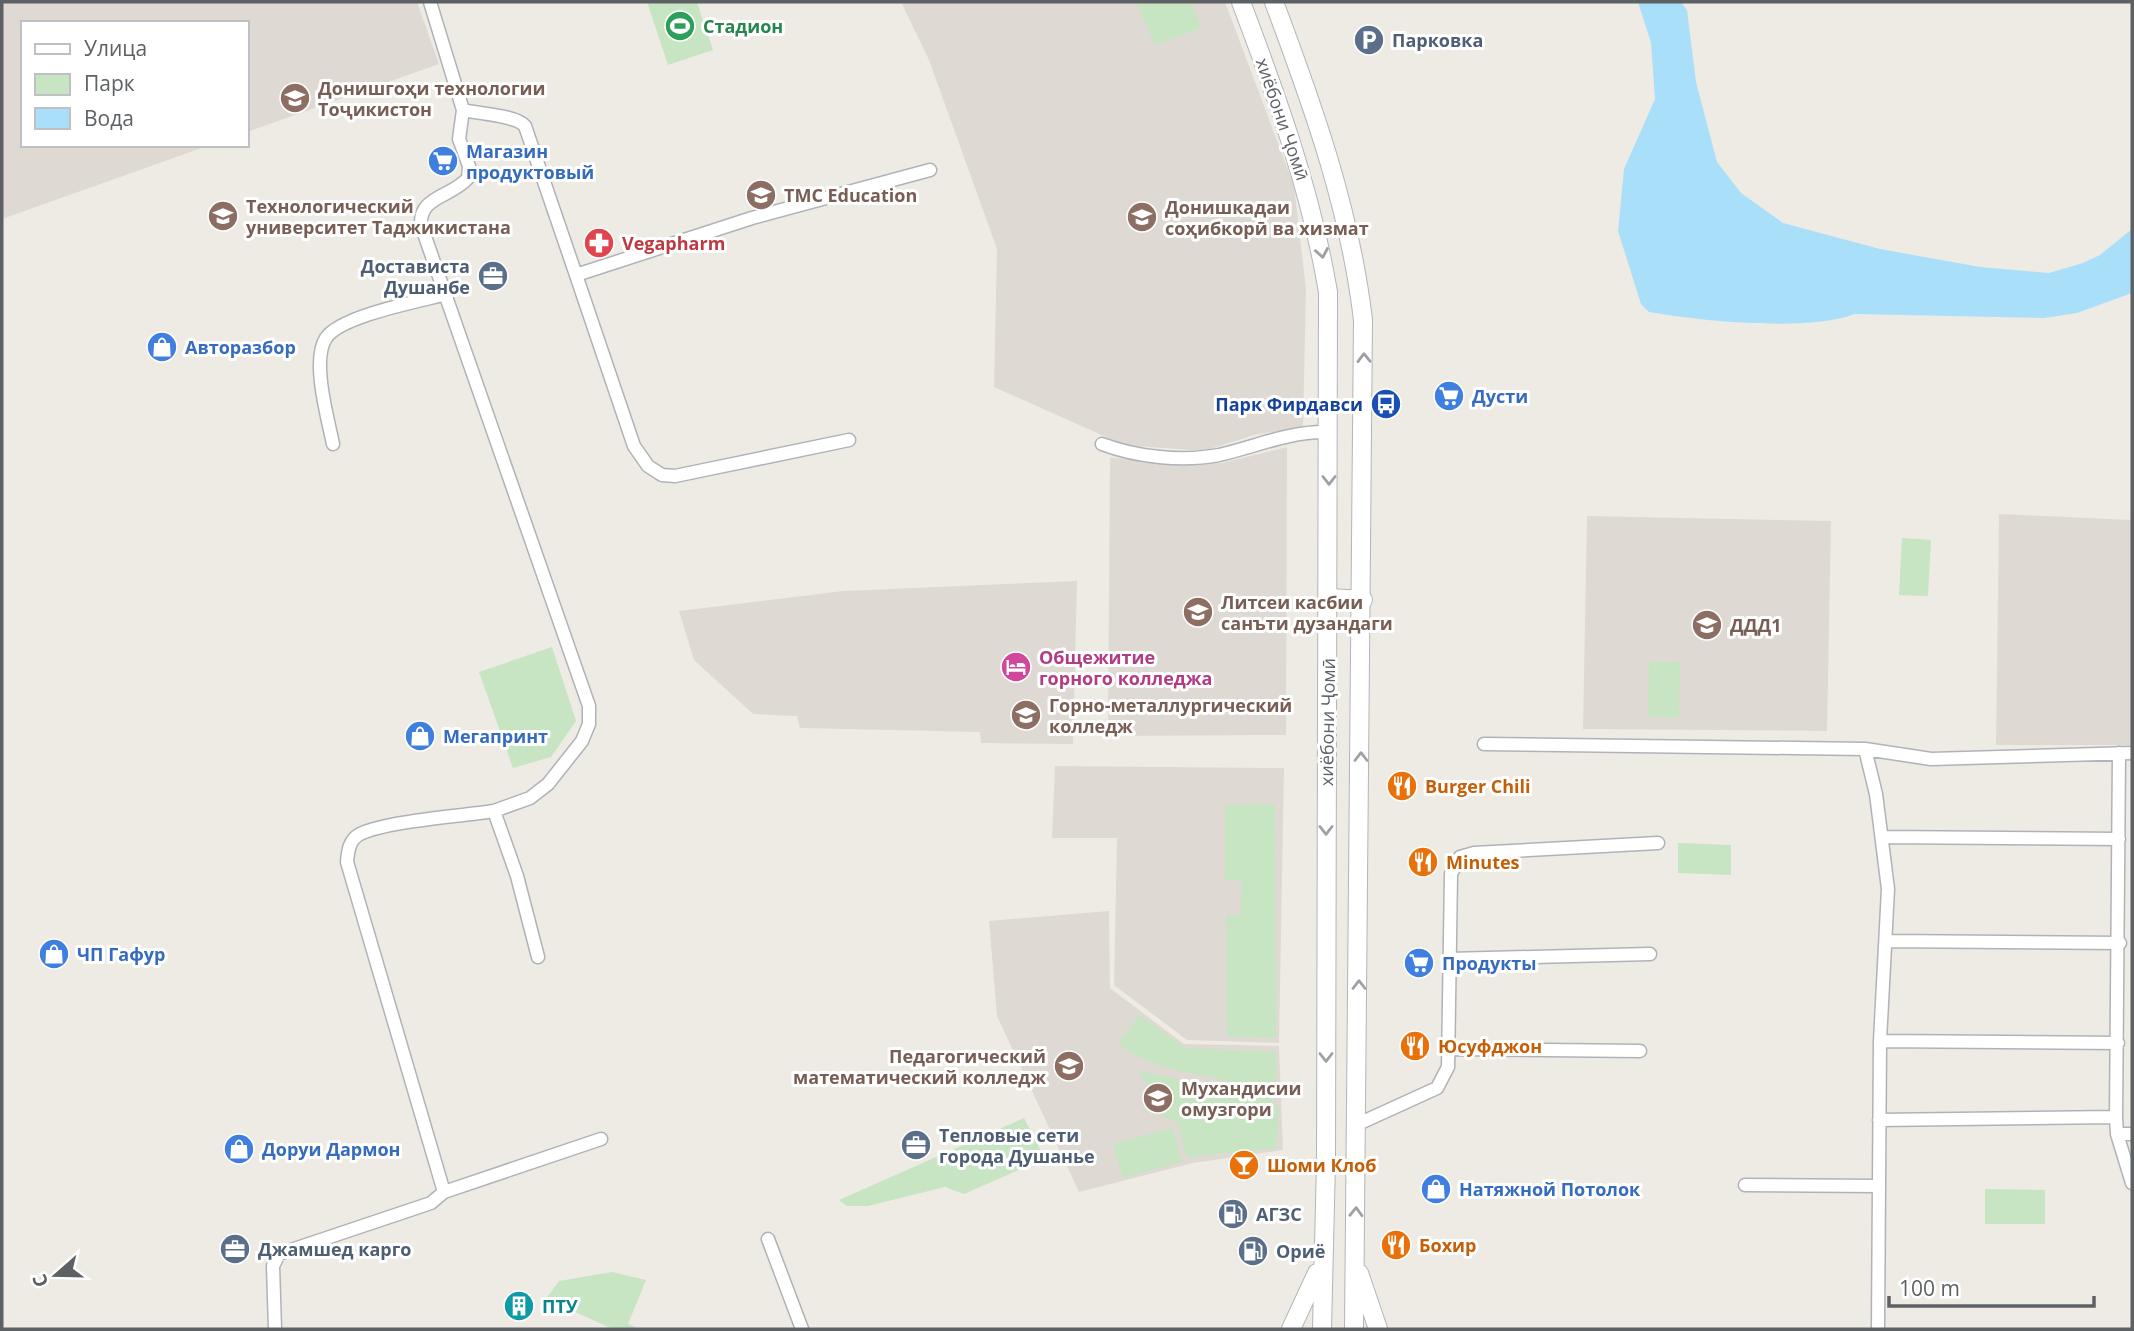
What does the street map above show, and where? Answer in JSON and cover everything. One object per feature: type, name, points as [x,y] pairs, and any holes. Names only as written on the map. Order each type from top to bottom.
[{"type":"main road","name":"хиёбони Ҷомӣ","points":[[1241,2],[1299,166],[1320,242],[1328,292],[1326,1162],[1321,1260],[1322,1329]]},
{"type":"main road","name":"хиёбони Ҷомӣ","points":[[1274,2],[1321,130],[1359,283],[1365,361],[1354,1329]]},
{"type":"main road","points":[[1329,598],[1363,600]]},
{"type":"main road","points":[[1354,1257],[1378,1329]]},
{"type":"main road","points":[[1291,1329],[1309,1295],[1321,1260]]},
{"type":"street","points":[[430,2],[463,110],[459,139],[469,166],[468,178],[430,202],[421,215],[421,226],[447,293],[589,706],[589,724],[582,741],[548,784],[530,798],[494,811],[392,826],[360,834],[353,840],[348,853],[351,877],[444,1192]]},
{"type":"street","points":[[463,110],[494,117],[516,118],[525,126],[634,446],[648,466],[662,474],[675,476],[849,440]]},
{"type":"street","points":[[576,275],[752,218],[930,170]]},
{"type":"street","points":[[333,444],[322,395],[322,347],[325,338],[345,324],[447,293]]},
{"type":"street","points":[[1102,444],[1123,452],[1188,458],[1217,455],[1305,432],[1324,432]]},
{"type":"street","points":[[1484,744],[1865,749],[1931,759],[2126,753],[2119,839],[2116,1117],[2117,1134],[2132,1183]]},
{"type":"street","points":[[1865,749],[1883,837],[1888,889],[1880,1041],[1878,1329]]},
{"type":"street","points":[[494,811],[517,876],[538,957]]},
{"type":"street","points":[[1883,837],[2119,839]]},
{"type":"street","points":[[1358,1124],[1437,1088],[1448,1067],[1451,874],[1460,857],[1474,853],[1658,843]]},
{"type":"street","points":[[1887,941],[2119,943]]},
{"type":"street","points":[[1449,959],[1650,954]]},
{"type":"street","points":[[1880,1041],[2118,1043]]},
{"type":"street","points":[[1448,1049],[1640,1051]]},
{"type":"street","points":[[1879,1120],[2116,1117]]},
{"type":"street","points":[[2117,1134],[2132,1134]]},
{"type":"street","points":[[275,1329],[273,1266],[279,1254],[431,1203],[444,1192],[601,1139]]},
{"type":"street","points":[[1745,1185],[1878,1186]]},
{"type":"street","points":[[768,1238],[802,1329]]},
{"type":"shaded area","name":"Донишгоҳи технологии Тоҷикистон","points":[[2,2],[417,2],[439,64],[248,132],[248,21],[21,21],[21,147],[204,147],[2,219]]},
{"type":"shaded area","name":"Донишкадаи соҳибкорӣ ва хизмат","points":[[901,2],[1225,2],[1294,186],[1306,289],[1303,427],[1254,435],[1204,451],[1124,445],[994,387],[997,249],[929,60]]},
{"type":"shaded area","name":"Литсеи касбии санъти дузандаги","points":[[1287,447],[1286,735],[1108,736],[1110,458],[1222,463]]},
{"type":"shaded area","points":[[1999,514],[2132,520],[2132,745],[1996,745]]},
{"type":"shaded area","name":"ДДД1","points":[[1587,516],[1831,521],[1827,731],[1583,729]]},
{"type":"shaded area","points":[[1077,581],[1073,744],[981,743],[980,732],[800,728],[797,716],[753,714],[694,660],[679,611],[843,591]]},
{"type":"shaded area","points":[[1055,766],[1284,768],[1279,1043],[1187,1040],[1114,985],[1117,838],[1052,838]]},
{"type":"shaded area","name":"Мухандисии омузгори","points":[[1109,911],[1110,988],[1184,1044],[1279,1046],[1283,1150],[1193,1163],[1079,1192],[997,1016],[989,921]]},
{"type":"green space","name":"Стадион","points":[[647,2],[697,2],[713,50],[668,65]]},
{"type":"green space","points":[[1136,2],[1192,2],[1201,28],[1155,45]]},
{"type":"green space","points":[[1902,538],[1931,540],[1928,596],[1899,595]]},
{"type":"green space","points":[[552,647],[576,721],[551,757],[513,768],[479,672]]},
{"type":"green space","points":[[1649,662],[1680,662],[1679,718],[1648,717]]},
{"type":"green space","points":[[1275,804],[1276,1038],[1227,1037],[1226,915],[1240,915],[1242,880],[1225,879],[1225,805]]},
{"type":"green space","points":[[1678,843],[1731,845],[1731,875],[1678,873]]},
{"type":"green space","points":[[1139,1015],[1186,1048],[1276,1052],[1276,1089],[1167,1067],[1129,1052],[1119,1042]]},
{"type":"green space","points":[[1139,1071],[1271,1098],[1279,1109],[1276,1148],[1187,1157],[1178,1123],[1157,1113],[1155,1099]]},
{"type":"green space","points":[[1024,1118],[1044,1157],[1041,1160],[964,1194],[945,1187],[868,1206],[847,1206],[839,1200]]},
{"type":"green space","points":[[1173,1128],[1182,1162],[1123,1178],[1113,1144]]},
{"type":"green space","points":[[1985,1189],[2045,1190],[2045,1224],[1985,1224]]},
{"type":"green space","points":[[612,1272],[646,1280],[628,1324],[639,1329],[613,1329],[546,1299],[559,1281]]},
{"type":"water","points":[[1638,2],[1681,2],[1687,10],[1696,82],[1717,162],[1741,193],[1783,223],[1880,249],[1980,267],[2049,273],[2100,255],[2132,229],[2132,293],[2077,313],[2044,318],[1855,314],[1810,323],[1782,324],[1696,319],[1649,312],[1641,304],[1618,231],[1624,169],[1655,99],[1651,43]]},
{"type":"place","name":"Стадион","points":[[680,26]]},
{"type":"place","name":"Парковка","points":[[1369,40]]},
{"type":"place","name":"Донишгоҳи технологии Тоҷикистон","points":[[295,98]]},
{"type":"place","name":"Магазин продуктовый","points":[[443,161]]},
{"type":"place","name":"TMC Education","points":[[761,195]]},
{"type":"place","name":"Технологический университет Таджикистана","points":[[223,216]]},
{"type":"place","name":"Донишкадаи соҳибкорӣ ва хизмат","points":[[1142,217]]},
{"type":"place","name":"Vegapharm","points":[[599,243]]},
{"type":"place","name":"Достависта Душанбе","points":[[493,276]]},
{"type":"place","name":"Авторазбор","points":[[162,347]]},
{"type":"place","name":"Дусти","points":[[1449,396]]},
{"type":"place","name":"Парк Фирдавси","points":[[1386,404]]},
{"type":"place","name":"Литсеи касбии санъти дузандаги","points":[[1198,612]]},
{"type":"place","name":"ДДД1","points":[[1707,625]]},
{"type":"place","name":"Общежитие горного колледжа","points":[[1016,667]]},
{"type":"place","name":"Горно-металлургический колледж","points":[[1026,715]]},
{"type":"place","name":"Мегапринт","points":[[420,736]]},
{"type":"place","name":"Burger Chili","points":[[1402,786]]},
{"type":"place","name":"Minutes","points":[[1423,862]]},
{"type":"place","name":"ЧП Гафур","points":[[54,954]]},
{"type":"place","name":"Продукты","points":[[1419,963]]},
{"type":"place","name":"Юсуфджон","points":[[1415,1046]]},
{"type":"place","name":"Педагогический математический колледж","points":[[1069,1066]]},
{"type":"place","name":"Мухандисии омузгори","points":[[1158,1098]]},
{"type":"place","name":"Тепловые сети города Душанье","points":[[916,1145]]},
{"type":"place","name":"Доруи Дармон","points":[[239,1149]]},
{"type":"place","name":"Шоми Клоб","points":[[1244,1165]]},
{"type":"place","name":"Натяжной Потолок","points":[[1436,1189]]},
{"type":"place","name":"АГЗС","points":[[1233,1214]]},
{"type":"place","name":"Бохир","points":[[1396,1245]]},
{"type":"place","name":"Джамшед карго","points":[[235,1249]]},
{"type":"place","name":"Ориё","points":[[1253,1251]]},
{"type":"place","name":"ПТУ","points":[[519,1306]]}]
